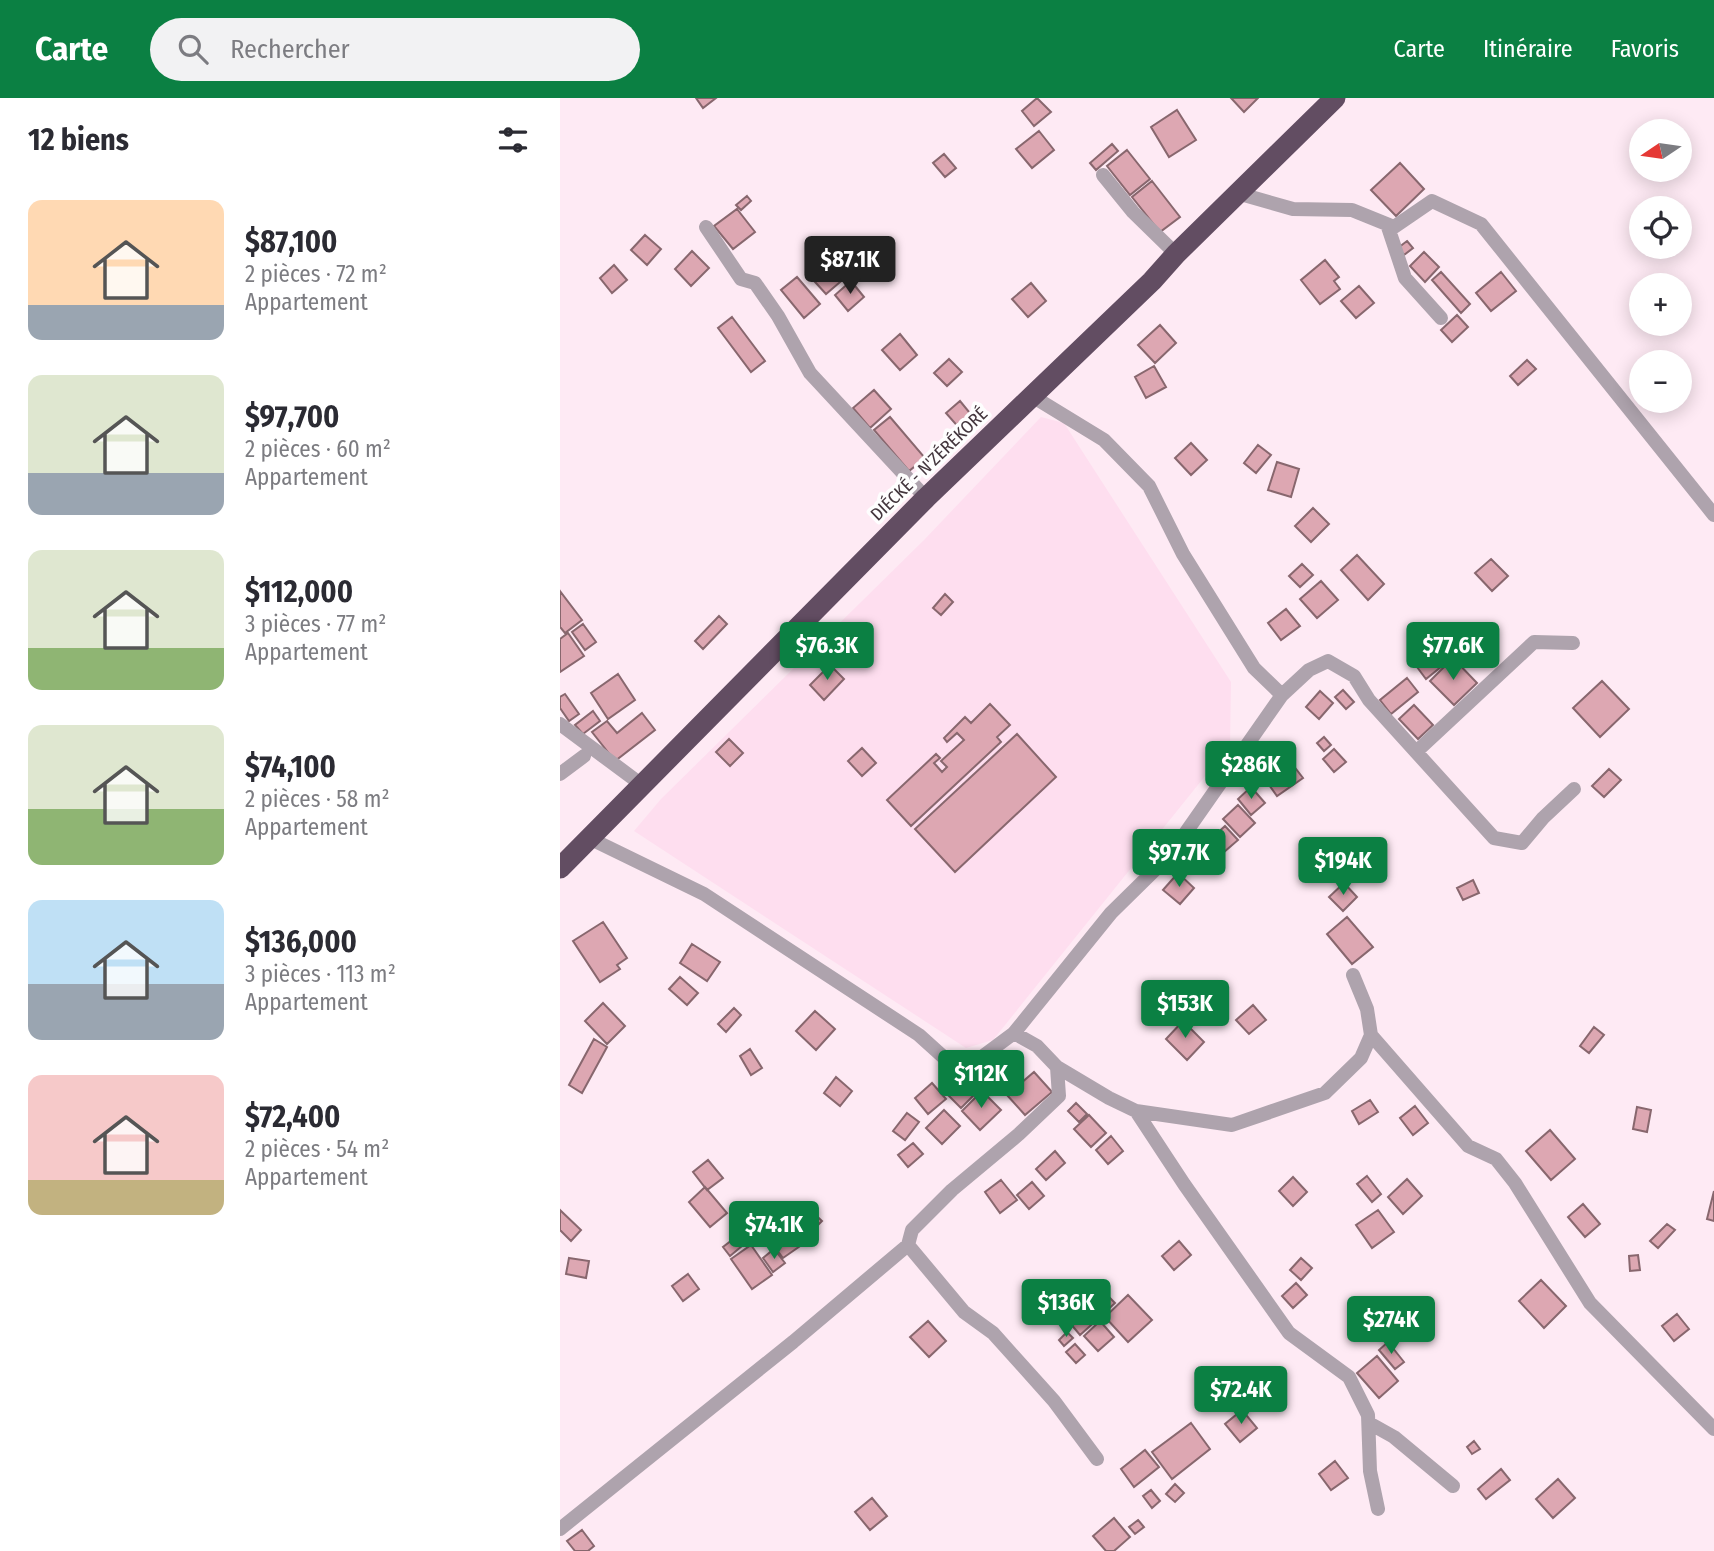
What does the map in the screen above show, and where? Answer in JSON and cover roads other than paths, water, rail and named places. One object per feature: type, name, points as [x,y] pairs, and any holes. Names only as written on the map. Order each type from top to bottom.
[{"type":"highway","name":"DIÉCKÉ - N'ZÉRÉKORÉ","points":[[560,868],[926,498],[1152,281],[1237,193],[1335,98]]},
{"type":"street","points":[[1103,175],[1133,212],[1176,254]]},
{"type":"street","points":[[1237,193],[1293,209],[1352,210],[1394,227],[1432,201],[1481,224],[1714,515]]},
{"type":"street","points":[[1387,224],[1405,278],[1441,318]]},
{"type":"street","points":[[706,227],[741,279],[755,284],[770,305],[810,373],[926,498]]},
{"type":"street","points":[[1032,396],[1104,440],[1149,486],[1184,554],[1254,668],[1282,695]]},
{"type":"street","points":[[1416,752],[1534,642],[1573,643]]},
{"type":"street","points":[[591,839],[704,894],[919,1035],[950,1063],[975,1062],[1014,1033],[1111,913],[1170,855],[1282,695],[1309,670],[1328,661],[1354,676],[1369,700],[1494,838],[1521,843],[1574,789]]},
{"type":"street","points":[[560,724],[642,785]]},
{"type":"street","points":[[560,774],[584,757]]},
{"type":"street","points":[[1014,1033],[1037,1046],[1057,1067],[1136,1111],[1232,1125],[1325,1093],[1361,1058],[1371,1035],[1367,1009],[1353,975]]},
{"type":"street","points":[[1371,1035],[1468,1146],[1496,1159],[1515,1183],[1590,1303],[1714,1429]]},
{"type":"street","points":[[560,1529],[793,1342],[908,1245],[912,1230],[952,1190],[1019,1134],[1059,1096],[1057,1067]]},
{"type":"street","points":[[1136,1111],[1289,1333],[1349,1377],[1368,1415],[1370,1471],[1378,1509]]},
{"type":"street","points":[[908,1245],[964,1312],[993,1332],[1054,1401],[1097,1459]]},
{"type":"street","points":[[1369,1423],[1394,1437],[1452,1486]]}]
